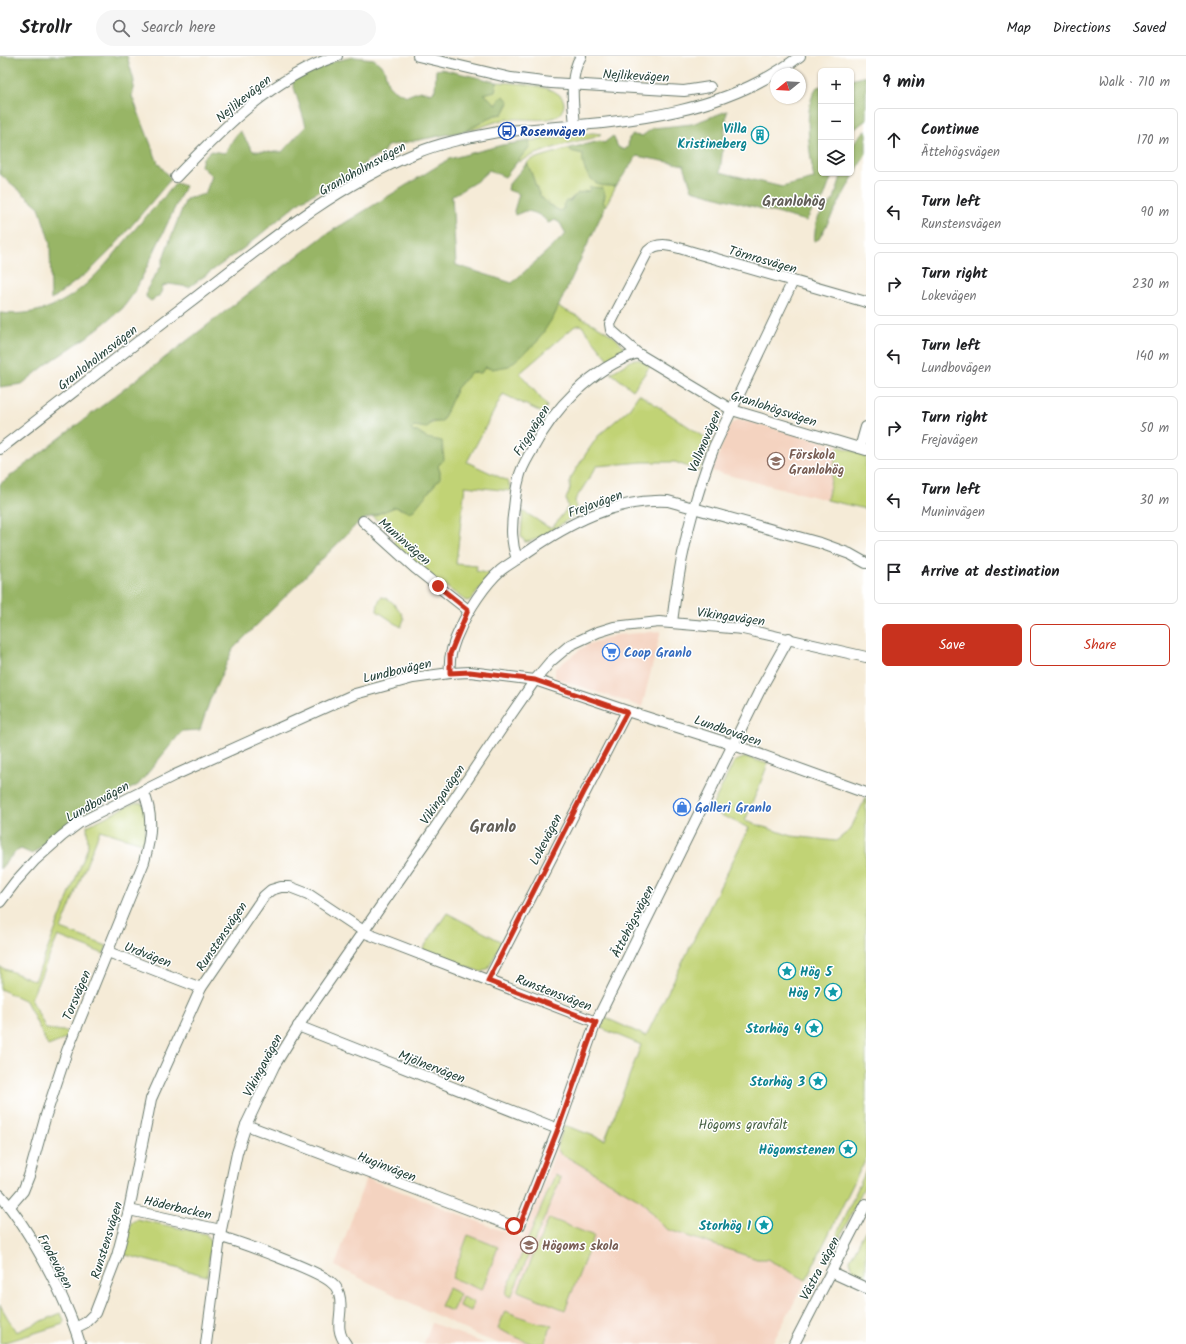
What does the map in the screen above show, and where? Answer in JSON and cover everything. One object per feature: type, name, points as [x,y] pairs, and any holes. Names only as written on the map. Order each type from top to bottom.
[{"type":"street","name":"Nejlikevägen","points":[[176,177],[225,128],[267,92],[303,70],[337,56]]},
{"type":"street","name":"Nejlikevägen","points":[[418,56],[511,78],[574,84],[684,90],[710,86]]},
{"type":"street","points":[[575,125],[574,74],[581,56]]},
{"type":"street","name":"Granloholmsvägen","points":[[0,449],[154,329],[290,226],[320,205],[378,170],[418,152],[474,136],[498,132],[657,116],[699,107],[741,91],[772,76],[800,56]]},
{"type":"street","name":"Törnrosvägen","points":[[652,247],[665,245],[866,302]]},
{"type":"street","name":"Granlohögsvägen","points":[[652,247],[635,274],[610,324],[611,330],[637,353],[732,410],[863,449]]},
{"type":"street","name":"Vallmovägen","points":[[672,622],[681,559],[704,472],[793,281]]},
{"type":"street","name":"Friggvägen","points":[[517,559],[511,538],[516,488],[519,476],[539,437],[552,416],[571,396],[603,370],[625,357],[637,353]]},
{"type":"street","points":[[863,449],[866,427]]},
{"type":"street","name":"Frejavägen","points":[[450,673],[450,654],[468,610],[501,571],[564,528],[617,506],[653,500],[668,501],[820,543],[850,554],[866,563]]},
{"type":"street","name":"Muninvägen","points":[[363,521],[414,568],[468,610]]},
{"type":"street","name":"Vikingavägen","points":[[206,1344],[221,1233],[237,1153],[246,1125],[274,1066],[298,1026],[535,680],[560,652],[570,645],[591,635],[628,624],[672,622],[743,629],[789,638],[866,657]]},
{"type":"street","name":"Ättehögsvägen","points":[[520,1225],[558,1129],[596,1022],[759,692],[789,638]]},
{"type":"street","name":"Lundbovägen","points":[[0,902],[16,881],[62,836],[80,823],[143,791],[355,694],[413,678],[450,673],[470,672],[535,680],[627,712],[734,745],[866,793]]},
{"type":"street","name":"Lokevägen","points":[[488,981],[583,794],[627,712]]},
{"type":"street","name":"Torsvägen","points":[[10,1206],[23,1191],[29,1176],[66,1051],[144,862],[150,843],[151,814],[143,791]]},
{"type":"street","name":"Runstensvägen","points":[[75,1328],[86,1323],[95,1312],[117,1256],[129,1210],[151,1099],[201,988],[264,896],[271,890],[282,887],[290,887],[308,894],[363,931],[596,1022]]},
{"type":"street","name":"Urdvägen","points":[[108,952],[201,988]]},
{"type":"street","name":"Mjölnervägen","points":[[298,1026],[558,1129]]},
{"type":"street","name":"Huginvägen","points":[[246,1125],[500,1222],[514,1226],[520,1225]]},
{"type":"street","name":"Frodevägen","points":[[0,1195],[10,1206],[54,1282],[75,1328],[80,1344]]},
{"type":"street","name":"Västra vägen","points":[[794,1344],[866,1204]]},
{"type":"street","name":"Höderbacken","points":[[129,1210],[221,1233]]},
{"type":"street","points":[[221,1233],[233,1240],[325,1278],[334,1284],[341,1303],[338,1330],[346,1344]]},
{"type":"street","points":[[831,1272],[866,1288]]},
{"type":"shaded area","name":"Förskola Granlohög","points":[[739,419],[838,446],[827,500],[712,471],[730,425]]},
{"type":"shaded area","points":[[661,631],[642,707],[555,678],[555,669],[586,645],[616,635]]},
{"type":"shaded area","name":"Högoms skola","points":[[557,1148],[560,1153],[642,1201],[666,1229],[757,1259],[767,1259],[806,1280],[772,1344],[500,1344],[481,1337],[335,1266],[366,1178],[523,1239]]},
{"type":"shaded area","points":[[432,1323],[478,1341],[486,1344],[424,1344]]},
{"type":"green space","points":[[0,56],[127,56],[134,81],[132,96],[158,163],[171,179],[110,251],[92,269],[51,300],[50,243],[39,207],[0,174]]},
{"type":"green space","points":[[354,57],[374,59],[384,68],[388,84],[394,90],[407,96],[420,91],[431,93],[435,90],[436,70],[441,69],[497,82],[495,91],[484,94],[497,105],[499,99],[504,96],[509,102],[503,114],[495,115],[466,131],[387,146],[382,154],[368,160],[356,172],[302,200],[244,248],[189,287],[169,284],[163,286],[160,295],[151,301],[146,297],[147,289],[161,266],[186,199],[205,194],[212,176],[201,166],[203,158],[210,151],[225,153],[233,139],[240,131],[253,151],[282,152],[306,126],[292,81],[322,66]]},
{"type":"green space","points":[[866,76],[866,120],[854,130],[854,104],[854,79]]},
{"type":"green space","points":[[497,82],[525,84],[547,89],[556,93],[562,98],[564,105],[563,109],[558,115],[551,118],[540,120],[504,120],[466,131],[495,115],[503,114],[509,103],[497,105],[484,94],[495,90]]},
{"type":"green space","points":[[817,87],[818,176],[832,176],[823,200],[814,207],[806,221],[692,190],[684,165],[637,156],[616,186],[600,185],[592,180],[586,172],[583,163],[583,154],[571,151],[570,148],[600,141],[604,143],[613,136],[618,147],[624,150],[628,147],[629,138],[633,135],[642,136],[653,128],[692,124],[727,111],[720,172],[782,187],[814,179],[809,144],[808,119],[812,96]]},
{"type":"green space","points":[[866,130],[866,153],[854,175],[854,145],[860,135]]},
{"type":"green space","points":[[593,133],[601,134],[593,138],[547,150],[519,162],[519,159],[530,146],[529,141]]},
{"type":"green space","points":[[529,141],[530,146],[505,177],[489,170],[477,181],[452,196],[456,265],[512,283],[566,234],[560,223],[555,220],[548,223],[541,216],[528,211],[515,215],[514,211],[519,194],[508,190],[509,184],[527,163],[541,196],[551,206],[560,211],[564,208],[563,205],[566,201],[570,201],[578,193],[589,191],[590,187],[603,188],[605,195],[603,203],[606,205],[554,316],[537,342],[509,366],[492,369],[485,367],[481,373],[471,372],[457,388],[442,422],[431,422],[427,428],[414,426],[411,429],[413,432],[419,432],[426,438],[442,441],[444,459],[438,466],[440,478],[414,510],[410,512],[395,507],[360,521],[233,649],[210,700],[200,730],[182,731],[138,785],[76,817],[32,854],[21,849],[15,852],[0,869],[0,484],[325,235],[449,159],[502,145]]},
{"type":"green space","points":[[570,148],[572,151],[583,154],[601,185],[616,186],[606,205],[603,203],[605,195],[585,192],[577,194],[571,198],[560,211],[551,206],[541,196],[527,163],[530,160]]},
{"type":"green space","points":[[841,176],[853,176],[819,239],[814,241],[816,223],[819,216],[834,199]]},
{"type":"green space","points":[[176,183],[185,186],[134,293],[122,309],[87,337],[47,364],[22,384],[0,387],[0,313],[23,313],[44,309],[62,301],[78,290],[108,262]]},
{"type":"green space","points":[[557,306],[606,331],[615,337],[625,350],[610,361],[581,325],[575,326],[520,373],[547,406],[543,413],[503,394],[467,462],[508,481],[511,491],[465,486],[456,564],[477,566],[476,571],[491,574],[471,600],[466,601],[434,578],[393,543],[398,537],[373,517],[395,507],[410,512],[440,472],[438,466],[443,461],[426,438],[419,432],[412,432],[410,429],[414,426],[422,426],[442,421],[457,388],[471,372],[481,373],[485,367],[492,369],[498,367],[554,316]]},
{"type":"green space","points":[[634,359],[651,365],[633,390],[611,373]]},
{"type":"green space","points":[[639,394],[712,442],[699,471],[675,462],[643,462],[597,466],[575,500],[577,514],[537,539],[525,542],[521,536],[523,511],[548,527],[553,527],[568,507],[566,499],[570,489],[570,479],[587,452],[598,436],[628,410]]},
{"type":"green space","points":[[838,446],[866,455],[866,509],[827,500]]},
{"type":"green space","points":[[381,597],[392,602],[401,612],[404,619],[401,627],[377,611],[378,603]]},
{"type":"green space","name":"Högoms gravfält","points":[[743,758],[749,758],[768,764],[745,821],[792,836],[836,841],[850,830],[866,797],[866,1158],[806,1280],[767,1259],[757,1259],[666,1229],[642,1201],[560,1153],[557,1148],[564,1125],[605,1140],[641,1045],[601,1028],[606,1018],[646,1036],[749,828],[710,810],[734,762]]},
{"type":"green space","points":[[134,803],[142,803],[146,810],[145,844],[100,830],[61,929],[107,946],[104,954],[58,936],[31,999],[46,1029],[72,1032],[68,1038],[48,1046],[26,1001],[0,989],[0,967],[35,981],[88,847],[87,826]]},
{"type":"green space","points":[[447,913],[502,942],[488,969],[481,972],[422,950]]},
{"type":"green space","points":[[866,1171],[866,1183],[837,1244],[838,1231]]},
{"type":"green space","points":[[555,1175],[561,1178],[511,1297],[505,1294]]},
{"type":"green space","points":[[549,1218],[594,1236],[565,1310],[518,1291]]},
{"type":"green space","points":[[137,1219],[206,1234],[211,1242],[207,1276],[122,1254],[131,1223]]},
{"type":"green space","points":[[866,1229],[866,1280],[854,1275],[850,1260]]},
{"type":"green space","points":[[468,1235],[498,1247],[482,1290],[452,1278]]},
{"type":"green space","points":[[448,1288],[460,1294],[452,1311],[440,1306]]},
{"type":"green space","points":[[462,1297],[474,1302],[471,1311],[459,1306]]},
{"type":"green space","points":[[0,1305],[16,1332],[61,1313],[64,1321],[63,1324],[0,1344]]},
{"type":"green space","points":[[505,1311],[534,1322],[552,1325],[544,1344],[532,1344],[498,1329]]},
{"type":"place","name":"Rosenvägen","points":[[507,131]]},
{"type":"place","name":"Villa Kristineberg","points":[[760,135]]},
{"type":"place","name":"Förskola Granlohög","points":[[776,461]]},
{"type":"place","name":"Coop Granlo","points":[[611,652]]},
{"type":"place","name":"Galleri Granlo","points":[[682,807]]},
{"type":"place","name":"Hög 5","points":[[787,971]]},
{"type":"place","name":"Hög 7","points":[[833,992]]},
{"type":"place","name":"Storhög 4","points":[[814,1028]]},
{"type":"place","name":"Storhög 3","points":[[818,1081]]},
{"type":"place","name":"Högomstenen","points":[[848,1149]]},
{"type":"place","name":"Storhög 1","points":[[764,1225]]},
{"type":"place","name":"Högoms skola","points":[[529,1245]]},
{"type":"district","name":"Granlohög","points":[[794,201]]},
{"type":"district","name":"Granlo","points":[[493,826]]},
{"type":"route","points":[[438,586],[468,610],[450,654],[450,673],[470,672],[514,676],[535,680],[587,696],[627,712],[545,867],[488,981],[596,1022],[558,1129],[520,1225],[514,1226]]}]
